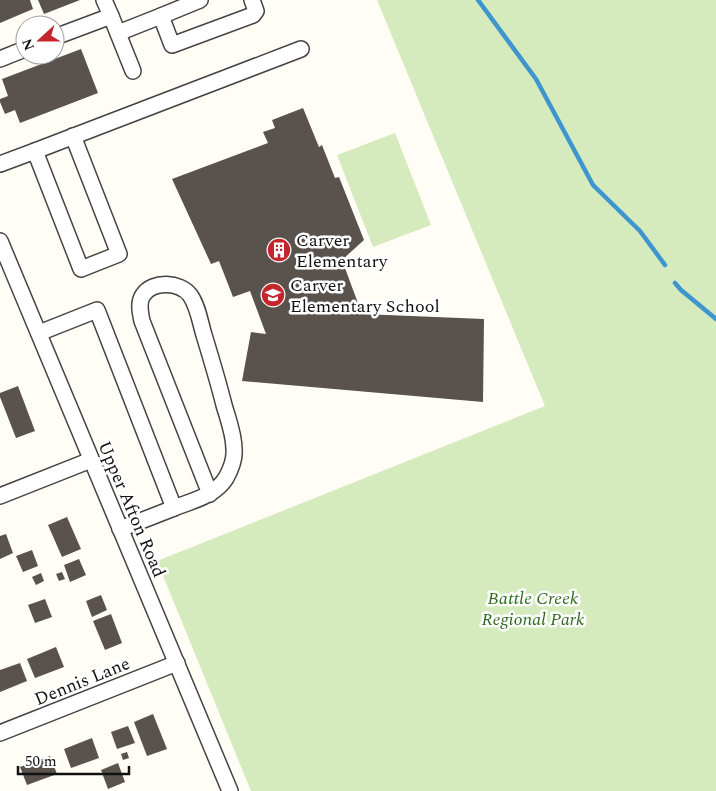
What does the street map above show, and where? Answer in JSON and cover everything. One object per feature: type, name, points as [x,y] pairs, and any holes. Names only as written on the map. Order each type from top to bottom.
[{"type":"street","points":[[104,0],[133,71]]},
{"type":"street","points":[[118,33],[200,0]]},
{"type":"street","points":[[161,16],[172,45],[253,15],[256,11],[252,0]]},
{"type":"street","points":[[65,34],[111,16]]},
{"type":"street","points":[[0,164],[301,49]]},
{"type":"street","points":[[0,59],[15,53]]},
{"type":"street","points":[[35,151],[80,269],[119,254],[73,136]]},
{"type":"street","name":"Upper Afton Road","points":[[2,250],[39,333],[230,791]]},
{"type":"street","points":[[120,529],[210,494],[224,480],[232,465],[234,451],[232,435],[196,308],[190,295],[182,288],[165,284],[156,286],[143,295],[140,302],[142,321],[210,494]]},
{"type":"street","points":[[39,333],[97,310],[174,508]]},
{"type":"street","points":[[0,496],[91,460]]},
{"type":"street","name":"Dennis Lane","points":[[0,734],[177,663]]},
{"type":"green space","name":"Battle Creek Regional Park","points":[[377,0],[716,0],[716,791],[251,791],[157,561],[545,406]]},
{"type":"green space","points":[[395,133],[431,225],[373,247],[337,155]]},
{"type":"building","points":[[0,0],[30,0],[33,9],[15,15],[0,23]]},
{"type":"building","points":[[38,0],[80,0],[44,14]]},
{"type":"building","points":[[81,49],[98,93],[20,123],[15,110],[5,114],[0,99],[8,96],[2,79],[39,65],[65,65],[65,55]]},
{"type":"building","name":"Carver Elementary","points":[[303,108],[319,147],[322,145],[335,178],[339,177],[364,240],[342,260],[362,314],[484,319],[483,402],[242,381],[251,332],[266,334],[250,291],[233,297],[219,261],[211,264],[172,179],[268,143],[263,132],[275,128],[272,120]]},
{"type":"building","points":[[18,386],[35,431],[16,438],[0,393]]},
{"type":"building","points":[[67,517],[81,549],[62,557],[48,525]]},
{"type":"building","points":[[6,534],[13,553],[0,559],[0,536]]},
{"type":"building","points":[[32,550],[38,566],[23,572],[16,556]]},
{"type":"building","points":[[79,559],[86,575],[70,582],[64,565]]},
{"type":"building","points":[[62,572],[65,579],[59,581],[56,574]]},
{"type":"building","points":[[41,573],[44,581],[36,585],[32,577]]},
{"type":"building","points":[[101,595],[107,610],[92,617],[86,601]]},
{"type":"building","points":[[45,599],[52,617],[35,623],[28,605]]},
{"type":"building","points":[[111,614],[122,643],[105,650],[93,621]]},
{"type":"building","points":[[56,647],[64,667],[35,678],[27,659]]},
{"type":"building","points":[[20,663],[27,681],[0,692],[0,670]]},
{"type":"building","points":[[153,714],[167,749],[147,756],[134,722]]},
{"type":"building","points":[[128,726],[135,743],[117,749],[111,732]]},
{"type":"building","points":[[92,738],[99,758],[71,768],[64,749]]},
{"type":"building","points":[[127,752],[129,758],[123,760],[121,754]]},
{"type":"building","points":[[50,756],[57,774],[27,785],[20,767]]},
{"type":"building","points":[[118,763],[125,782],[108,789],[101,770]]},
{"type":"waterway","points":[[478,0],[536,79],[593,185],[640,231],[665,265]]},
{"type":"waterway","points":[[675,283],[716,319]]},
{"type":"place","name":"Carver Elementary","points":[[279,250]]},
{"type":"place","name":"Carver Elementary School","points":[[273,295]]}]
